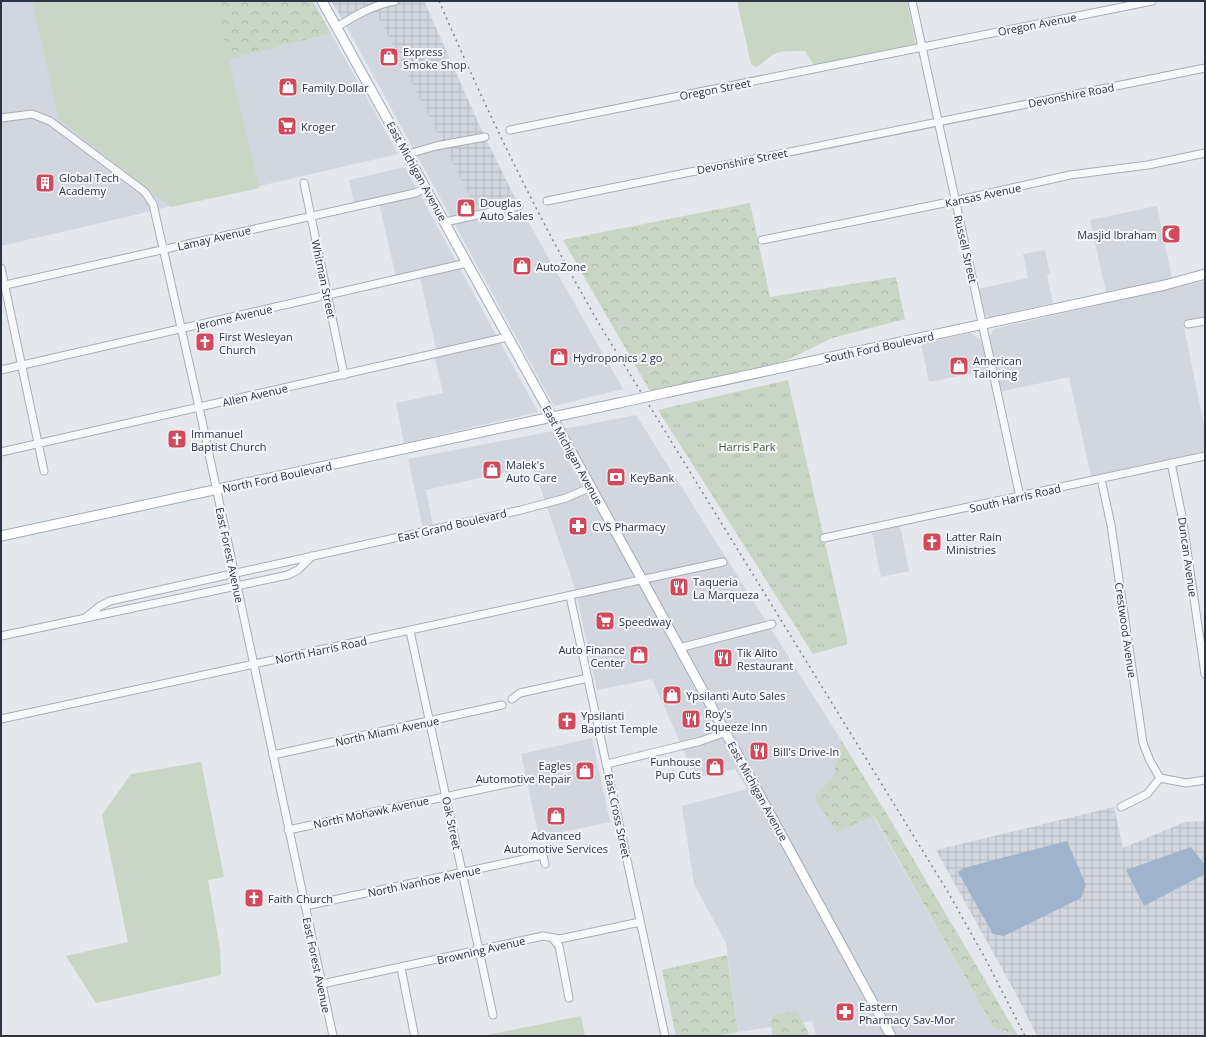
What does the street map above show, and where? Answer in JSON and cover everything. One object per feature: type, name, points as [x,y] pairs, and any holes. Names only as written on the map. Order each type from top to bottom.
[{"type":"main road","name":"East Michigan Avenue","points":[[322,1],[408,154],[892,1036]]},
{"type":"main road","name":"South Ford Boulevard","points":[[553,417],[982,325],[1164,285],[1205,274]]},
{"type":"main road","name":"North Ford Boulevard","points":[[1,536],[216,491],[553,417]]},
{"type":"street","points":[[337,27],[365,9],[382,3],[395,1]]},
{"type":"street","name":"Russell Street","points":[[912,1],[937,122],[1020,497]]},
{"type":"street","name":"Oregon Avenue","points":[[921,48],[1152,1]]},
{"type":"street","name":"Oregon Street","points":[[510,130],[921,48]]},
{"type":"street","name":"Devonshire Road","points":[[937,122],[1205,68]]},
{"type":"street","name":"East Forest Avenue","points":[[1,118],[32,114],[50,121],[145,192],[153,204],[199,407],[332,1036]]},
{"type":"street","name":"Devonshire Street","points":[[547,201],[937,122]]},
{"type":"street","points":[[408,154],[436,146],[485,137]]},
{"type":"street","name":"Kansas Avenue","points":[[762,240],[955,201],[1070,175],[1148,165],[1205,154]]},
{"type":"street","name":"Whitman Street","points":[[304,183],[344,375]]},
{"type":"street","name":"Lamay Avenue","points":[[3,286],[415,193],[426,188]]},
{"type":"street","points":[[445,222],[520,206]]},
{"type":"street","name":"Jerome Avenue","points":[[1,370],[467,263]]},
{"type":"street","points":[[1,268],[3,286],[44,471]]},
{"type":"street","points":[[1188,324],[1205,321]]},
{"type":"street","name":"Allen Avenue","points":[[1,452],[508,337]]},
{"type":"street","name":"South Harris Road","points":[[824,538],[1205,456]]},
{"type":"street","name":"Duncan Avenue","points":[[1171,463],[1182,516],[1205,674]]},
{"type":"street","name":"Crestwood Avenue","points":[[1101,479],[1111,525],[1143,743],[1150,761],[1160,778]]},
{"type":"street","name":"East Grand Boulevard","points":[[85,618],[100,606],[110,601],[527,508],[566,498],[591,487]]},
{"type":"street","name":"East Grand Boulevard","points":[[1,636],[288,575],[298,570],[312,556]]},
{"type":"street","points":[[642,580],[723,562]]},
{"type":"street","name":"North Harris Road","points":[[1,720],[642,580]]},
{"type":"street","name":"East Cross Street","points":[[570,596],[665,1036]]},
{"type":"street","points":[[679,648],[772,624]]},
{"type":"street","name":"Oak Street","points":[[410,631],[493,1015]]},
{"type":"street","points":[[512,699],[520,693],[588,678]]},
{"type":"street","name":"North Miami Avenue","points":[[273,755],[502,705]]},
{"type":"street","points":[[607,764],[701,741],[726,732]]},
{"type":"street","points":[[1121,807],[1147,794],[1160,778],[1186,783],[1205,780]]},
{"type":"street","name":"North Mohawk Avenue","points":[[288,830],[525,780]]},
{"type":"street","name":"North Ivanhoe Avenue","points":[[305,906],[462,872],[542,852],[545,864]]},
{"type":"street","name":"Browning Avenue","points":[[322,984],[543,936],[554,940],[640,922]]},
{"type":"street","points":[[554,940],[559,946],[569,998]]},
{"type":"street","points":[[401,968],[414,1033]]},
{"type":"shaded area","points":[[1,1],[313,1],[398,154],[159,209],[152,195],[140,183],[53,119],[28,111],[1,115]]},
{"type":"shaded area","points":[[331,1],[424,1],[481,129],[518,204],[477,211],[372,4],[344,22]]},
{"type":"shaded area","points":[[372,4],[477,211],[518,204],[623,389],[554,406],[344,22]]},
{"type":"shaded area","points":[[29,117],[45,121],[142,194],[152,211],[1,246],[1,121]]},
{"type":"shaded area","points":[[405,167],[538,412],[404,443],[396,403],[443,393],[433,350],[436,349],[420,277],[397,282],[379,203],[355,208],[349,180]]},
{"type":"shaded area","points":[[1157,206],[1172,278],[1106,292],[1090,220]]},
{"type":"shaded area","points":[[1045,250],[1050,274],[1047,275],[1053,303],[989,317],[986,315],[983,311],[978,289],[1028,278],[1023,254]]},
{"type":"shaded area","points":[[1205,281],[1205,317],[1183,322],[1205,430],[1205,451],[1091,476],[1069,377],[999,392],[988,339],[994,329]]},
{"type":"shaded area","points":[[970,333],[981,340],[988,370],[929,382],[921,344]]},
{"type":"shaded area","points":[[636,415],[841,740],[833,777],[814,797],[873,816],[993,1027],[1016,1036],[816,1036],[812,1021],[738,1032],[726,943],[694,884],[682,806],[747,789],[735,769],[696,778],[652,679],[597,690],[575,588],[533,466],[426,490],[433,526],[423,529],[408,459]]},
{"type":"shaded area","points":[[900,526],[909,571],[881,577],[872,533]]},
{"type":"shaded area","points":[[592,738],[610,822],[539,837],[521,754]]},
{"type":"shaded area","points":[[1114,807],[1123,848],[1185,822],[1205,821],[1205,1036],[1037,1036],[1015,992],[936,850]]},
{"type":"green space","points":[[32,1],[215,1],[259,188],[171,207],[59,119]]},
{"type":"green space","points":[[215,1],[312,1],[331,33],[229,59]]},
{"type":"green space","points":[[737,1],[907,1],[916,45],[814,65],[805,51],[783,52],[774,54],[756,67],[751,64]]},
{"type":"green space","points":[[750,203],[770,297],[896,277],[905,319],[832,338],[783,362],[650,391],[563,240]]},
{"type":"green space","name":"Harris Park","points":[[788,380],[848,644],[813,654],[658,410]]},
{"type":"green space","points":[[841,740],[885,811],[1018,1036],[993,1027],[874,816],[837,832],[814,797],[833,777]]},
{"type":"green space","points":[[201,762],[224,877],[208,880],[220,949],[221,975],[96,1003],[66,956],[128,942],[102,815],[131,774]]},
{"type":"green space","points":[[727,955],[738,1032],[719,1036],[676,1036],[662,970]]},
{"type":"green space","points":[[797,1011],[809,1034],[807,1036],[772,1036],[771,1016]]},
{"type":"green space","points":[[581,1016],[585,1036],[482,1036]]},
{"type":"water","points":[[1067,841],[1086,885],[1081,898],[1004,936],[993,934],[958,872],[964,868]]},
{"type":"water","points":[[1191,847],[1205,865],[1205,874],[1144,906],[1126,870]]},
{"type":"railway","points":[[439,1],[495,126],[535,207],[578,287],[601,327],[948,892],[986,960],[1025,1036]]},
{"type":"place","name":"Express Smoke Shop","points":[[389,57]]},
{"type":"place","name":"Family Dollar","points":[[288,87]]},
{"type":"place","name":"Kroger","points":[[287,126]]},
{"type":"place","name":"Global Tech Academy","points":[[45,183]]},
{"type":"place","name":"Douglas Auto Sales","points":[[466,208]]},
{"type":"place","name":"Masjid Ibraham","points":[[1171,234]]},
{"type":"place","name":"AutoZone","points":[[522,266]]},
{"type":"place","name":"First Wesleyan Church","points":[[205,342]]},
{"type":"place","name":"Hydroponics 2 go","points":[[559,357]]},
{"type":"place","name":"American Tailoring","points":[[959,366]]},
{"type":"place","name":"Immanuel Baptist Church","points":[[177,439]]},
{"type":"place","name":"Malek's Auto Care","points":[[492,470]]},
{"type":"place","name":"KeyBank","points":[[616,477]]},
{"type":"place","name":"CVS Pharmacy","points":[[578,526]]},
{"type":"place","name":"Latter Rain Ministries","points":[[932,542]]},
{"type":"place","name":"Taqueria La Marqueza","points":[[679,587]]},
{"type":"place","name":"Speedway","points":[[605,621]]},
{"type":"place","name":"Auto Finance Center","points":[[639,655]]},
{"type":"place","name":"Tik Alito Restaurant","points":[[723,658]]},
{"type":"place","name":"Ypsilanti Auto Sales","points":[[672,695]]},
{"type":"place","name":"Roy's Squeeze Inn","points":[[691,719]]},
{"type":"place","name":"Ypsilanti Baptist Temple","points":[[567,721]]},
{"type":"place","name":"Bill's Drive-In","points":[[759,751]]},
{"type":"place","name":"Funhouse Pup Cuts","points":[[715,767]]},
{"type":"place","name":"Eagles Automotive Repair","points":[[585,771]]},
{"type":"place","name":"Advanced Automotive Services","points":[[556,816]]},
{"type":"place","name":"Faith Church","points":[[254,898]]},
{"type":"place","name":"Eastern Pharmacy Sav-Mor","points":[[845,1012]]}]
